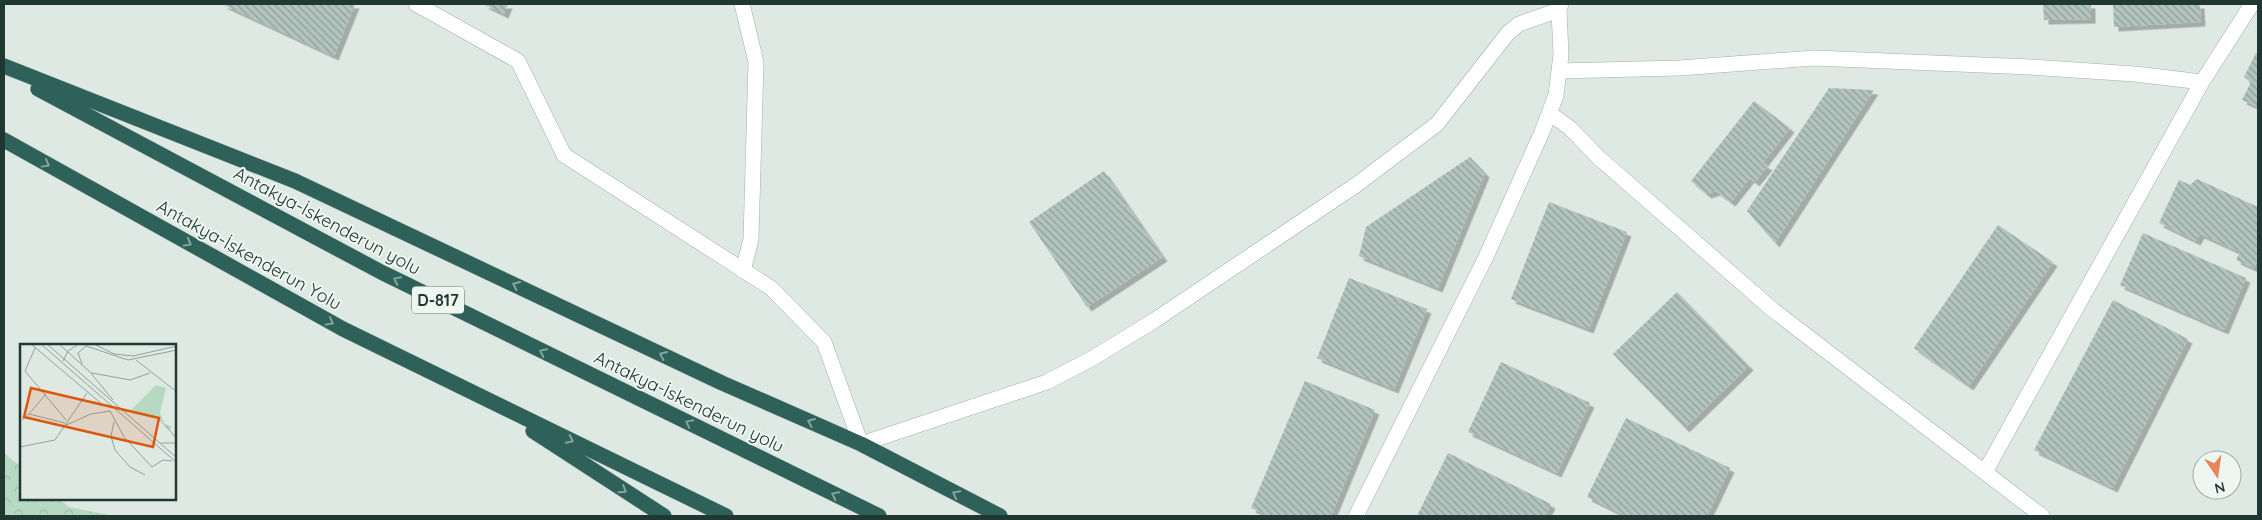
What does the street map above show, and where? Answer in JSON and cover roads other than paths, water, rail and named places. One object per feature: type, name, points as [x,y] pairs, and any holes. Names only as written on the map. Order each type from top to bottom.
[{"type":"highway","points":[[4,66],[295,181],[722,383],[861,444],[1000,516]]},
{"type":"highway","name":"Antakya-İskenderun yolu","points":[[4,70],[380,272],[879,516]]},
{"type":"highway","name":"Antakya-İskenderun Yolu","points":[[4,140],[343,329],[479,396]]},
{"type":"highway","points":[[479,396],[664,516]]},
{"type":"highway","points":[[479,396],[726,516]]},
{"type":"street","points":[[416,4],[518,61],[564,155],[771,288],[824,342],[861,444],[1047,382],[1093,358],[1155,320],[1356,185],[1430,130],[1454,104],[1508,34],[1519,24],[1560,7],[1561,55],[1556,95],[1549,113],[1485,259],[1356,516]]},
{"type":"street","points":[[742,4],[756,62],[752,239],[743,271]]},
{"type":"street","points":[[1985,472],[2202,82],[2252,4]]},
{"type":"street","points":[[1559,71],[1679,68],[1814,58],[2030,67],[2135,74],[2202,82]]},
{"type":"street","points":[[1549,113],[1570,128],[1598,156],[1773,310],[2042,516]]}]
